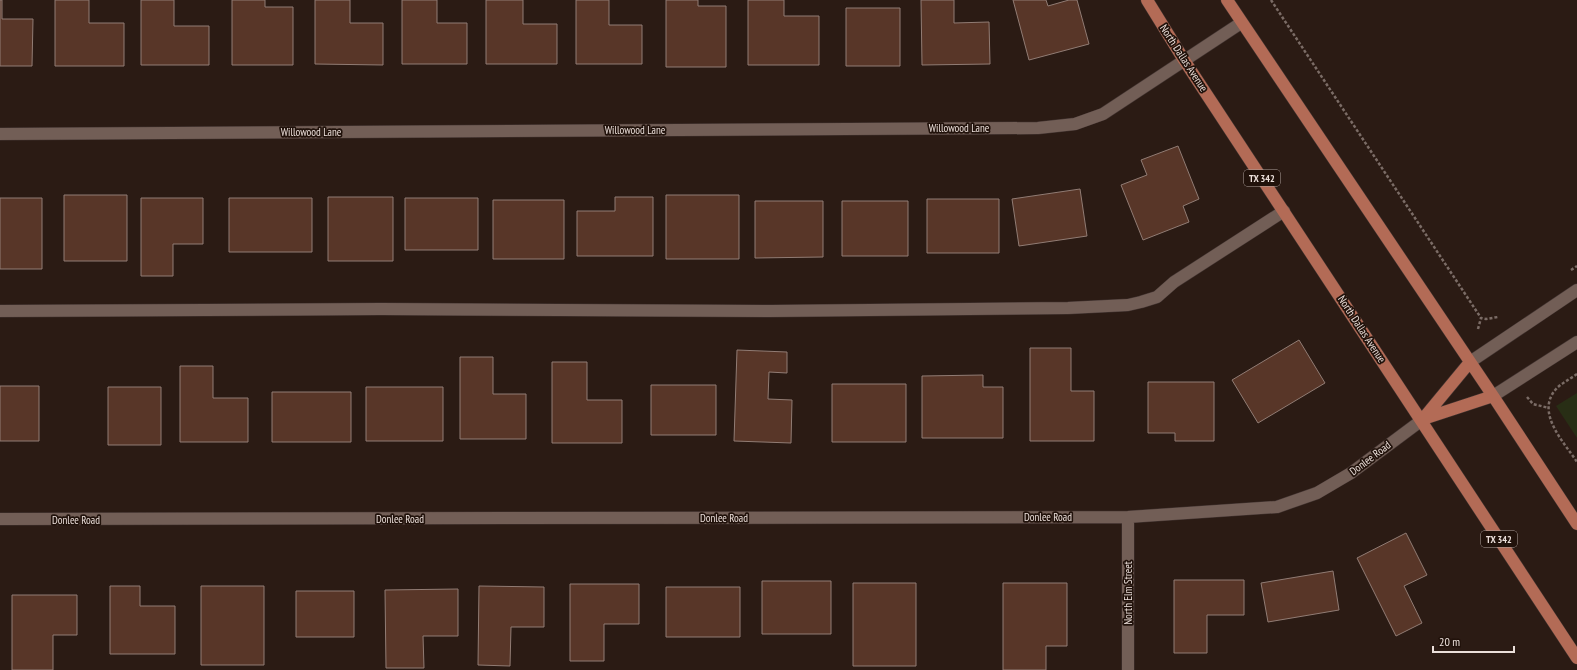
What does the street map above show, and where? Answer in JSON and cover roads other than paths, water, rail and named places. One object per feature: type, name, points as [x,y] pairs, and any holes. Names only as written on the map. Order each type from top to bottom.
[{"type":"main road","name":"North Dallas Avenue","points":[[1147,0],[1184,60],[1577,658]]},
{"type":"main road","points":[[1227,0],[1241,23],[1493,396],[1577,524]]},
{"type":"main road","points":[[1422,420],[1470,362]]},
{"type":"main road","points":[[1422,420],[1493,396]]},
{"type":"street","name":"Willowood Lane","points":[[0,134],[1038,128],[1076,124],[1103,114],[1241,23]]},
{"type":"street","points":[[0,311],[373,309],[771,311],[1068,308],[1128,305],[1157,297],[1174,282],[1284,211]]},
{"type":"street","points":[[1470,362],[1577,290]]},
{"type":"street","points":[[1493,396],[1577,342]]},
{"type":"street","name":"Donlee Road","points":[[0,520],[1128,517],[1277,507],[1317,493],[1324,489],[1350,473],[1422,420]]},
{"type":"street","name":"North Elm Street","points":[[1128,517],[1128,670]]}]
